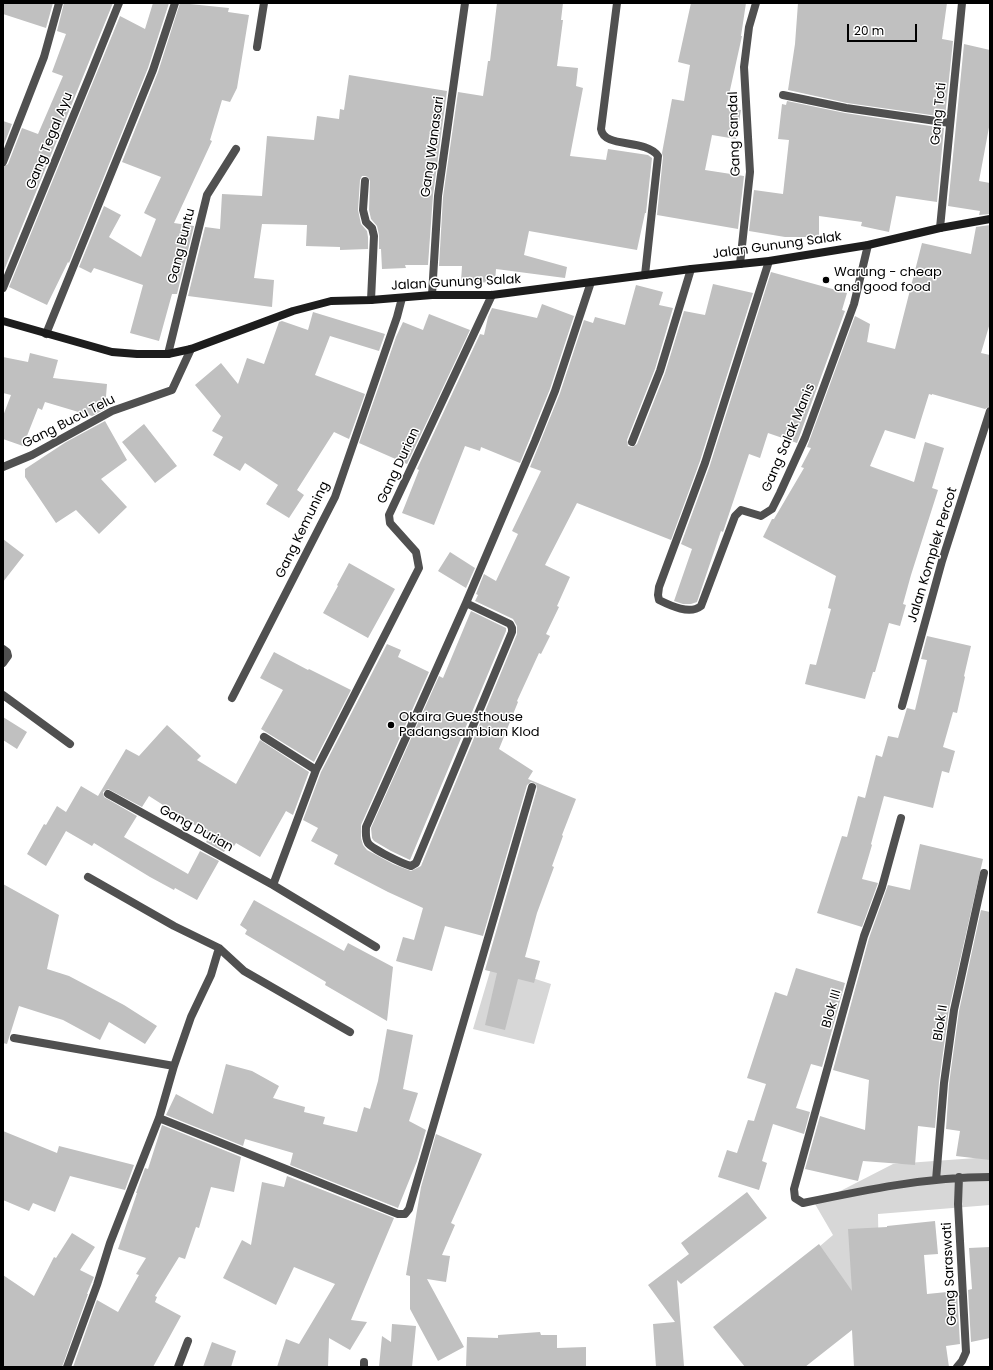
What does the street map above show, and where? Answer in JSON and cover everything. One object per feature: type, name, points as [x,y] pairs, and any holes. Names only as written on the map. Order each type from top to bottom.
[{"type":"street","points":[[3,162],[44,57],[59,3]]},
{"type":"street","name":"Gang Tegal Ayu","points":[[3,288],[118,3]]},
{"type":"street","points":[[46,334],[153,70],[175,3]]},
{"type":"street","points":[[257,47],[264,3]]},
{"type":"street","name":"Gang Wanasari","points":[[432,295],[438,196],[465,3]]},
{"type":"street","points":[[617,3],[601,129],[603,135],[609,139],[647,147],[658,156],[645,275]]},
{"type":"street","name":"Gang Sandal","points":[[740,264],[750,172],[744,67],[749,26],[756,3]]},
{"type":"street","name":"Gang Toti","points":[[940,228],[962,3]]},
{"type":"street","points":[[783,95],[846,108],[950,123]]},
{"type":"street","name":"Gang Buntu","points":[[168,354],[207,195],[236,149]]},
{"type":"street","points":[[365,182],[363,210],[366,222],[372,228],[374,236],[371,300]]},
{"type":"street","name":"Jalan Gunung Salak","points":[[3,321],[112,352],[168,354],[191,349],[293,311],[331,301],[371,300],[432,295],[492,295],[691,269],[769,261],[868,245],[940,228],[990,219]]},
{"type":"street","name":"Gang Salak Manis","points":[[769,261],[705,463],[659,587],[659,600],[665,603],[693,610],[701,606],[735,516],[741,510],[761,516],[772,509],[805,438],[845,330],[854,304],[868,245]]},
{"type":"street","points":[[632,442],[660,371],[691,269]]},
{"type":"street","points":[[466,603],[510,624],[512,632],[416,862],[411,866],[374,848],[368,843],[365,835],[366,827],[466,603],[555,391],[591,282]]},
{"type":"street","name":"Gang Durian","points":[[273,885],[316,770],[419,568],[416,552],[390,523],[390,514],[492,295]]},
{"type":"street","name":"Gang Kemuning","points":[[232,698],[335,497],[397,317],[402,298]]},
{"type":"street","name":"Gang Bucu Telu","points":[[3,467],[32,455],[112,411],[172,390],[191,349]]},
{"type":"street","name":"Jalan Komplek Percot","points":[[902,706],[942,561],[990,411]]},
{"type":"street","points":[[3,649],[7,652],[8,656],[3,663]]},
{"type":"street","points":[[3,695],[70,744]]},
{"type":"street","points":[[264,738],[316,770]]},
{"type":"street","points":[[159,1118],[398,1214],[405,1214],[409,1209],[532,787]]},
{"type":"street","name":"Gang Durian","points":[[108,794],[273,885],[376,947]]},
{"type":"street","name":"Blok III","points":[[901,818],[882,887],[864,936],[794,1189],[795,1198],[803,1203],[867,1190],[936,1180]]},
{"type":"street","name":"Blok II","points":[[936,1180],[944,1083],[954,1010],[984,873]]},
{"type":"street","points":[[88,877],[174,926],[219,948],[244,971],[350,1032]]},
{"type":"street","points":[[68,1367],[110,1243],[159,1118],[174,1066],[191,1017],[211,975],[219,948]]},
{"type":"street","points":[[14,1038],[174,1066]]},
{"type":"street","points":[[936,1180],[959,1177],[990,1177]]},
{"type":"street","name":"Gang Saraswati","points":[[957,1367],[962,1362],[966,1352],[958,1204],[959,1177]]},
{"type":"street","points":[[178,1367],[188,1341]]},
{"type":"shaded area","points":[[492,965],[551,984],[534,1044],[473,1029]]},
{"type":"shaded area","points":[[990,1157],[990,1205],[878,1214],[880,1333],[865,1322],[813,1252],[833,1235],[815,1204],[893,1164]]},
{"type":"building","points":[[3,3],[53,3],[46,28],[3,14]]},
{"type":"building","points":[[64,3],[113,3],[3,273],[3,167],[8,164],[22,128],[38,134],[63,76],[52,72],[66,34],[57,31]]},
{"type":"building","points":[[153,3],[169,3],[148,68],[69,263],[68,262],[47,305],[9,287],[120,16],[145,29]]},
{"type":"building","points":[[180,3],[229,8],[228,12],[249,15],[237,88],[230,102],[222,100],[210,140],[212,141],[174,223],[194,226],[177,294],[172,294],[159,341],[130,333],[143,285],[94,268],[91,273],[79,267],[104,206],[121,215],[109,237],[141,257],[156,219],[144,213],[161,177],[122,162],[158,72]]},
{"type":"building","points":[[497,3],[563,3],[561,20],[563,20],[557,66],[578,68],[576,86],[583,88],[570,156],[606,160],[608,149],[648,155],[652,158],[646,213],[637,250],[529,231],[524,255],[567,267],[565,278],[496,269],[495,283],[461,281],[462,266],[439,266],[443,197],[458,92],[483,96],[488,61],[490,61]]},
{"type":"building","points":[[691,3],[746,3],[742,36],[726,108],[741,110],[736,139],[712,135],[705,170],[744,176],[738,229],[657,215],[663,157],[662,153],[672,99],[684,101],[690,65],[678,62]]},
{"type":"building","points":[[798,3],[947,3],[942,39],[953,41],[945,117],[847,103],[788,90],[795,44]]},
{"type":"building","points":[[964,44],[990,50],[990,122],[979,181],[990,183],[990,214],[979,215],[980,211],[948,206]]},
{"type":"building","points":[[349,75],[447,91],[433,195],[428,265],[405,265],[406,268],[382,269],[381,249],[379,249],[379,235],[377,226],[371,219],[369,210],[370,181],[368,177],[362,176],[360,180],[358,210],[361,224],[367,231],[368,249],[340,250],[340,247],[306,246],[307,225],[262,224],[254,278],[274,280],[272,307],[188,296],[205,227],[220,229],[222,194],[262,196],[267,136],[314,140],[317,116],[339,119],[340,109],[344,110]]},
{"type":"building","points":[[787,101],[845,113],[944,128],[937,202],[896,196],[889,232],[861,226],[862,222],[819,216],[819,237],[785,237],[749,231],[754,190],[783,194],[789,140],[778,139],[782,104],[786,105]]},
{"type":"building","points":[[3,121],[12,124],[3,147]]},
{"type":"building","points":[[990,225],[990,323],[981,353],[990,355],[990,406],[985,409],[929,394],[915,439],[885,430],[870,466],[914,482],[925,442],[944,448],[932,488],[938,490],[911,575],[903,604],[906,605],[900,626],[889,623],[875,672],[873,672],[865,699],[805,684],[810,664],[816,665],[831,609],[828,608],[836,576],[763,537],[772,519],[774,519],[804,468],[801,467],[811,448],[807,447],[855,316],[870,324],[867,342],[895,349],[922,243],[971,254],[976,227]]},
{"type":"building","points":[[771,272],[847,293],[842,310],[845,311],[797,443],[768,433],[760,458],[749,454],[723,532],[721,531],[697,602],[683,604],[674,601],[692,549],[681,544],[710,465]]},
{"type":"building","points":[[713,284],[753,293],[700,461],[671,540],[577,503],[545,565],[570,577],[557,606],[559,607],[546,634],[550,636],[541,654],[539,653],[517,701],[518,702],[499,749],[533,771],[528,779],[576,799],[562,835],[563,836],[552,866],[554,867],[537,913],[525,957],[540,961],[534,983],[518,979],[505,1030],[485,1025],[497,973],[485,970],[537,789],[536,784],[531,782],[527,785],[483,936],[445,926],[432,971],[396,961],[403,937],[414,940],[423,908],[334,864],[338,855],[311,841],[318,828],[303,820],[321,772],[387,644],[401,650],[398,657],[429,672],[361,825],[361,838],[363,845],[367,850],[393,864],[411,871],[421,866],[517,634],[517,626],[513,619],[475,601],[478,595],[476,594],[484,574],[496,581],[518,534],[512,531],[541,471],[530,467],[560,393],[584,320],[593,323],[595,317],[625,325],[636,285],[663,292],[659,305],[673,308],[655,369],[627,440],[628,446],[633,447],[637,444],[665,373],[684,311],[705,315]]},
{"type":"building","points":[[542,304],[574,316],[550,389],[520,463],[481,447],[480,451],[465,446],[434,525],[402,513],[419,470],[417,469],[480,334],[484,335],[488,317],[492,308],[537,318]]},
{"type":"building","points":[[313,312],[385,334],[379,351],[330,336],[315,375],[365,394],[349,439],[334,432],[297,490],[304,495],[289,518],[266,504],[278,485],[245,463],[240,471],[213,455],[223,437],[212,431],[221,416],[195,385],[221,363],[238,384],[247,358],[264,364],[279,322],[282,321],[308,330]]},
{"type":"building","points":[[429,314],[470,330],[407,464],[359,443],[396,337],[403,322],[423,330]]},
{"type":"building","points":[[30,353],[58,360],[53,378],[107,384],[105,409],[92,416],[45,402],[42,410],[38,408],[23,446],[3,439],[3,416],[11,395],[3,393],[3,357],[28,362]]},
{"type":"building","points":[[105,421],[127,460],[101,479],[127,507],[99,534],[76,510],[56,523],[25,477],[25,469],[66,442]]},
{"type":"building","points":[[144,424],[177,466],[155,483],[122,442]]},
{"type":"building","points":[[3,539],[24,555],[3,582]]},
{"type":"building","points":[[450,552],[475,568],[466,588],[438,571]]},
{"type":"building","points":[[349,563],[395,589],[368,638],[323,613]]},
{"type":"building","points":[[471,611],[506,628],[506,631],[410,860],[374,841],[372,838],[371,828],[439,676],[443,678]]},
{"type":"building","points":[[927,636],[971,646],[957,713],[953,712],[943,747],[955,751],[949,773],[942,771],[933,808],[884,796],[862,879],[878,883],[862,927],[817,913],[842,836],[847,837],[858,796],[865,798],[876,755],[882,757],[888,736],[898,738],[907,708],[915,710],[927,660],[921,659]]},
{"type":"building","points":[[274,652],[351,690],[314,762],[261,729],[283,690],[260,678]]},
{"type":"building","points":[[3,717],[27,732],[17,749],[3,740]]},
{"type":"building","points":[[167,725],[201,756],[197,760],[236,784],[260,740],[309,772],[293,815],[286,811],[260,857],[236,843],[234,846],[229,844],[224,852],[206,842],[210,835],[149,796],[142,807],[108,789],[103,792],[104,797],[137,816],[124,837],[188,874],[200,851],[219,861],[197,900],[150,877],[94,843],[92,846],[66,831],[46,866],[27,854],[44,824],[46,825],[57,806],[66,812],[81,786],[98,796],[126,749],[139,756]]},
{"type":"building","points":[[920,844],[983,859],[949,1009],[939,1082],[935,1128],[918,1126],[915,1165],[863,1161],[858,1181],[805,1169],[820,1116],[865,1130],[869,1080],[833,1070],[869,938],[888,885],[910,890]]},
{"type":"building","points":[[3,884],[59,915],[47,969],[69,976],[124,1005],[157,1026],[145,1044],[109,1022],[100,1040],[63,1020],[19,1006],[7,1044],[3,1043]]},
{"type":"building","points":[[254,900],[344,951],[348,943],[393,967],[387,1021],[325,985],[326,982],[245,934],[247,930],[240,925]]},
{"type":"building","points":[[981,910],[990,912],[990,1160],[956,1156],[960,1131],[946,1129],[949,1084],[959,1011]]},
{"type":"building","points":[[796,968],[845,983],[822,1067],[811,1064],[796,1108],[810,1112],[804,1134],[773,1124],[762,1161],[767,1163],[759,1190],[718,1177],[727,1150],[737,1153],[748,1120],[754,1121],[766,1084],[747,1078],[775,992],[787,996]]},
{"type":"building","points":[[387,1029],[413,1035],[403,1089],[418,1093],[409,1121],[426,1130],[417,1161],[398,1208],[290,1165],[293,1153],[245,1139],[243,1146],[166,1115],[176,1094],[213,1114],[226,1064],[252,1071],[279,1086],[273,1098],[305,1107],[304,1112],[325,1117],[323,1124],[357,1132],[364,1107],[370,1109],[378,1081]]},
{"type":"building","points":[[162,1125],[241,1157],[234,1192],[211,1187],[199,1228],[196,1227],[185,1259],[179,1257],[155,1296],[157,1297],[155,1302],[181,1316],[153,1367],[73,1367],[97,1300],[118,1312],[139,1275],[136,1274],[146,1258],[118,1249],[136,1193],[145,1168],[148,1169]]},
{"type":"building","points":[[3,1131],[57,1153],[59,1146],[134,1165],[125,1190],[70,1176],[55,1212],[33,1203],[29,1211],[3,1200]]},
{"type":"building","points":[[436,1134],[482,1154],[451,1223],[455,1225],[442,1255],[450,1256],[446,1282],[427,1279],[464,1347],[438,1361],[410,1309],[410,1276],[406,1275],[421,1187]]},
{"type":"building","points":[[287,1176],[394,1218],[351,1320],[367,1322],[350,1350],[329,1338],[328,1367],[277,1367],[286,1339],[299,1344],[335,1284],[294,1267],[276,1305],[223,1278],[242,1240],[251,1245],[262,1182],[284,1187]]},
{"type":"building","points":[[747,1192],[767,1218],[681,1284],[677,1280],[684,1366],[656,1367],[653,1324],[675,1322],[648,1285],[689,1254],[681,1243]]},
{"type":"building","points":[[935,1221],[938,1254],[924,1255],[927,1294],[957,1291],[960,1344],[946,1346],[949,1367],[854,1367],[852,1330],[805,1367],[745,1367],[713,1327],[819,1244],[852,1291],[848,1229],[887,1227]]},
{"type":"building","points":[[72,1233],[95,1247],[80,1270],[94,1277],[62,1367],[3,1367],[3,1275],[34,1296],[54,1257],[56,1258]]},
{"type":"building","points":[[990,1247],[990,1338],[971,1342],[968,1290],[972,1289],[969,1248]]},
{"type":"building","points":[[392,1324],[416,1326],[412,1367],[379,1367],[382,1336],[391,1342]]},
{"type":"building","points":[[540,1332],[541,1335],[557,1335],[557,1348],[586,1347],[586,1367],[466,1367],[467,1337],[498,1338],[498,1335]]},
{"type":"building","points":[[212,1342],[236,1351],[231,1367],[203,1367]]},
{"type":"place","name":"Warung - cheap and good food","points":[[826,280]]},
{"type":"place","name":"Okaira Guesthouse Padangsambian Klod","points":[[391,725]]}]
